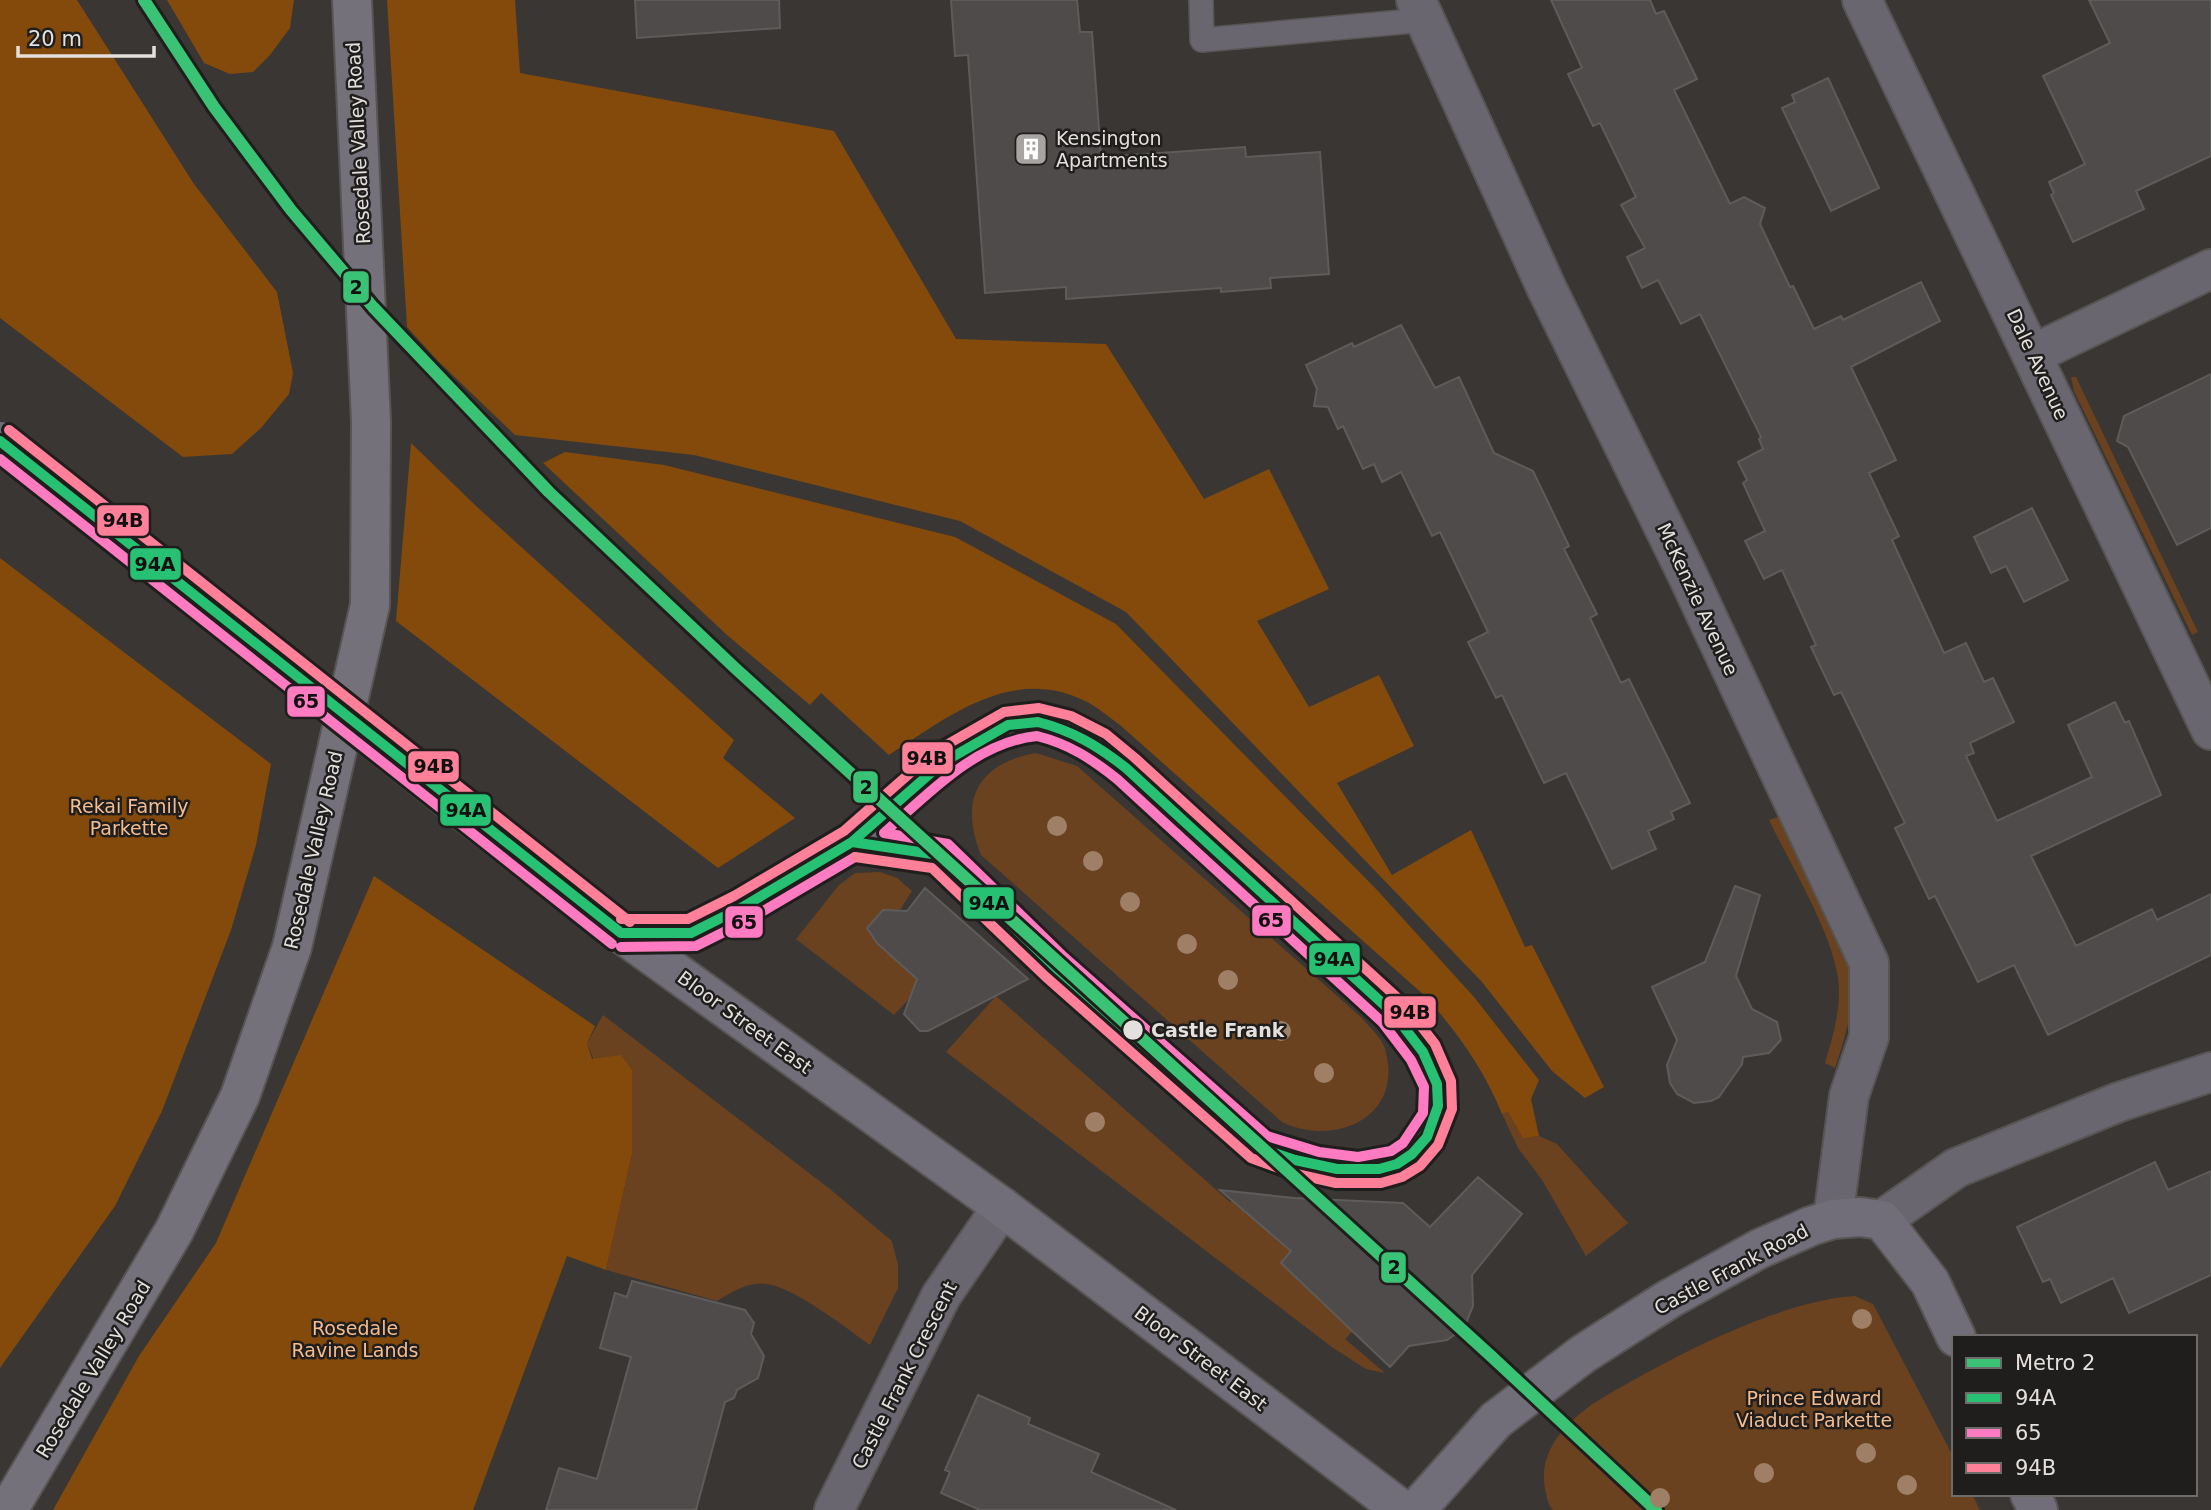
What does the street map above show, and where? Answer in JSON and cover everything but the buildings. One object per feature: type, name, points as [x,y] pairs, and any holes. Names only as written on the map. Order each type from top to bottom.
[{"type":"main road","name":"Bloor Street East","points":[[0,441],[621,933],[1002,1208],[1402,1510]]},
{"type":"main road","name":"Castle Frank Road","points":[[1416,1510],[1496,1420],[1583,1354],[1702,1279],[1793,1233],[1833,1219],[1860,1217],[1882,1220]]},
{"type":"main road","points":[[1882,1220],[1930,1282],[1955,1335]]},
{"type":"street","name":"Rosedale Valley Road","points":[[8,1510],[174,1231],[240,1096],[292,947],[370,605],[371,422],[352,0]]},
{"type":"street","name":"Dale Avenue","points":[[1863,0],[2211,730]]},
{"type":"street","name":"McKenzie Avenue","points":[[1420,10],[1547,289],[1687,574],[1869,964],[1869,1037],[1849,1096],[1833,1219]]},
{"type":"street","points":[[2033,354],[2211,269]]},
{"type":"street","points":[[1882,1220],[1956,1168],[2119,1102],[2211,1072]]},
{"type":"street","name":"Castle Frank Crescent","points":[[834,1510],[941,1296],[1002,1208]]},
{"type":"lane","points":[[1201,0],[1202,40],[1420,10]]},
{"type":"lane","points":[[621,933],[691,933],[741,908],[852,842],[942,763],[1008,725],[1038,722],[1066,729],[1098,746],[1126,768],[1380,998],[1423,1054],[1434,1074],[1440,1098],[1438,1115],[1432,1129],[1405,1161],[1376,1169],[1342,1170],[1300,1163],[1259,1148],[1055,967],[939,855],[852,842]]},
{"type":"green space","points":[[0,0],[77,0],[194,184],[277,292],[293,373],[289,394],[261,428],[232,454],[183,457],[0,318]]},
{"type":"green space","points":[[167,0],[294,0],[290,28],[270,55],[253,72],[230,74],[204,63]]},
{"type":"green space","points":[[387,0],[515,0],[520,73],[834,131],[956,339],[1106,344],[1204,499],[1269,469],[1329,589],[1257,621],[1309,707],[1379,675],[1414,746],[1337,783],[1392,875],[1471,830],[1525,947],[1532,945],[1604,1087],[1585,1098],[1552,1071],[1482,982],[1126,612],[960,521],[694,455],[515,435],[438,361],[407,327]]},
{"type":"green space","points":[[2071,377],[2076,377],[2198,632],[2192,635],[2074,391]]},
{"type":"green space","points":[[411,443],[475,505],[734,740],[723,758],[795,818],[718,868],[396,621]]},
{"type":"green space","points":[[565,452],[664,465],[955,537],[1116,624],[1378,891],[1474,997],[1539,1080],[1531,1099],[1539,1136],[1523,1138],[1508,1112],[1502,1114],[1469,1052],[1425,996],[1120,725],[1097,708],[1061,692],[1035,689],[1009,692],[983,699],[959,711],[889,755],[821,693],[810,705],[727,635],[543,463]]},
{"type":"green space","name":"Rekai Family Parkette","points":[[0,558],[271,764],[256,845],[231,930],[162,1111],[115,1206],[0,1368]]},
{"type":"green space","points":[[1036,753],[1077,766],[1362,1018],[1385,1049],[1389,1072],[1385,1092],[1375,1108],[1361,1120],[1344,1128],[1324,1131],[1303,1129],[1282,1122],[981,855],[972,817],[973,801],[978,788],[999,766]]},
{"type":"green space","points":[[1779,816],[1832,919],[1852,978],[1850,1012],[1835,1068],[1825,1063],[1834,1032],[1839,999],[1834,959],[1809,897],[1769,820]]},
{"type":"green space","points":[[880,872],[897,878],[912,891],[898,913],[883,910],[871,923],[870,930],[923,984],[894,1015],[796,939],[839,885],[855,873]]},
{"type":"green space","name":"Rosedale Ravine Lands","points":[[374,876],[595,1026],[587,1043],[592,1059],[621,1055],[632,1070],[632,1154],[606,1270],[567,1256],[473,1510],[53,1510],[139,1356],[216,1243]]},
{"type":"green space","points":[[996,996],[1230,1202],[1233,1200],[1291,1251],[1281,1263],[1354,1330],[1345,1339],[1385,1373],[1366,1369],[1333,1348],[946,1052]]},
{"type":"green space","points":[[603,1015],[830,1189],[892,1241],[898,1265],[898,1288],[870,1345],[820,1310],[778,1287],[754,1284],[717,1301],[606,1270],[632,1154],[587,1043]]},
{"type":"green space","points":[[1508,1112],[1523,1137],[1539,1136],[1557,1144],[1628,1223],[1586,1256],[1542,1180],[1518,1148],[1502,1114]]},
{"type":"green space","name":"Prince Edward Viaduct Parkette","points":[[1855,1296],[1873,1304],[1952,1454],[1952,1496],[1973,1496],[1980,1510],[1551,1508],[1544,1476],[1549,1451],[1571,1421],[1591,1405],[1650,1371],[1719,1337],[1755,1321],[1824,1300]]},
{"type":"metro line","name":"2","points":[[144,0],[214,107],[291,210],[373,307],[549,492],[735,668],[1491,1356],[1656,1510]]},
{"type":"transit line","name":"94B","points":[[9,430],[630,922]]},
{"type":"transit line","name":"94A","points":[[0,441],[621,933]]},
{"type":"transit line","name":"65","points":[[0,459],[612,944]]},
{"type":"transit line","name":"94B","points":[[621,919],[688,919],[734,896],[844,831],[934,752],[1004,712],[1039,708],[1071,716],[1106,734],[1135,758],[1403,1003],[1435,1044],[1451,1081],[1452,1109],[1438,1145],[1420,1166],[1402,1177],[1381,1183],[1336,1183],[1292,1173],[1251,1158],[1046,977],[932,868],[855,857]]},
{"type":"transit line","name":"94A","points":[[1038,722],[1085,740],[1126,768],[1393,1013],[1423,1052],[1437,1084],[1438,1106],[1427,1137],[1412,1154],[1397,1164],[1379,1169],[1337,1169],[1295,1160],[1260,1148],[1055,967],[939,855],[852,842],[942,763],[1008,725],[1038,722]]},
{"type":"transit line","name":"65","points":[[1037,736],[1080,753],[1117,779],[1382,1022],[1411,1060],[1424,1087],[1423,1113],[1403,1143],[1391,1151],[1358,1157],[1319,1152],[1267,1136],[1064,957],[948,844],[884,833],[954,772],[973,759],[1015,740],[1037,736]]},
{"type":"transit line","name":"94A","points":[[621,933],[691,933],[741,908],[852,842]]},
{"type":"transit line","name":"65","points":[[621,947],[696,946],[748,920],[855,857]]},
{"type":"place","name":"Kensington Apartments","points":[[1031,149]]},
{"type":"place","name":"Castle Frank","points":[[1133,1030]]}]
